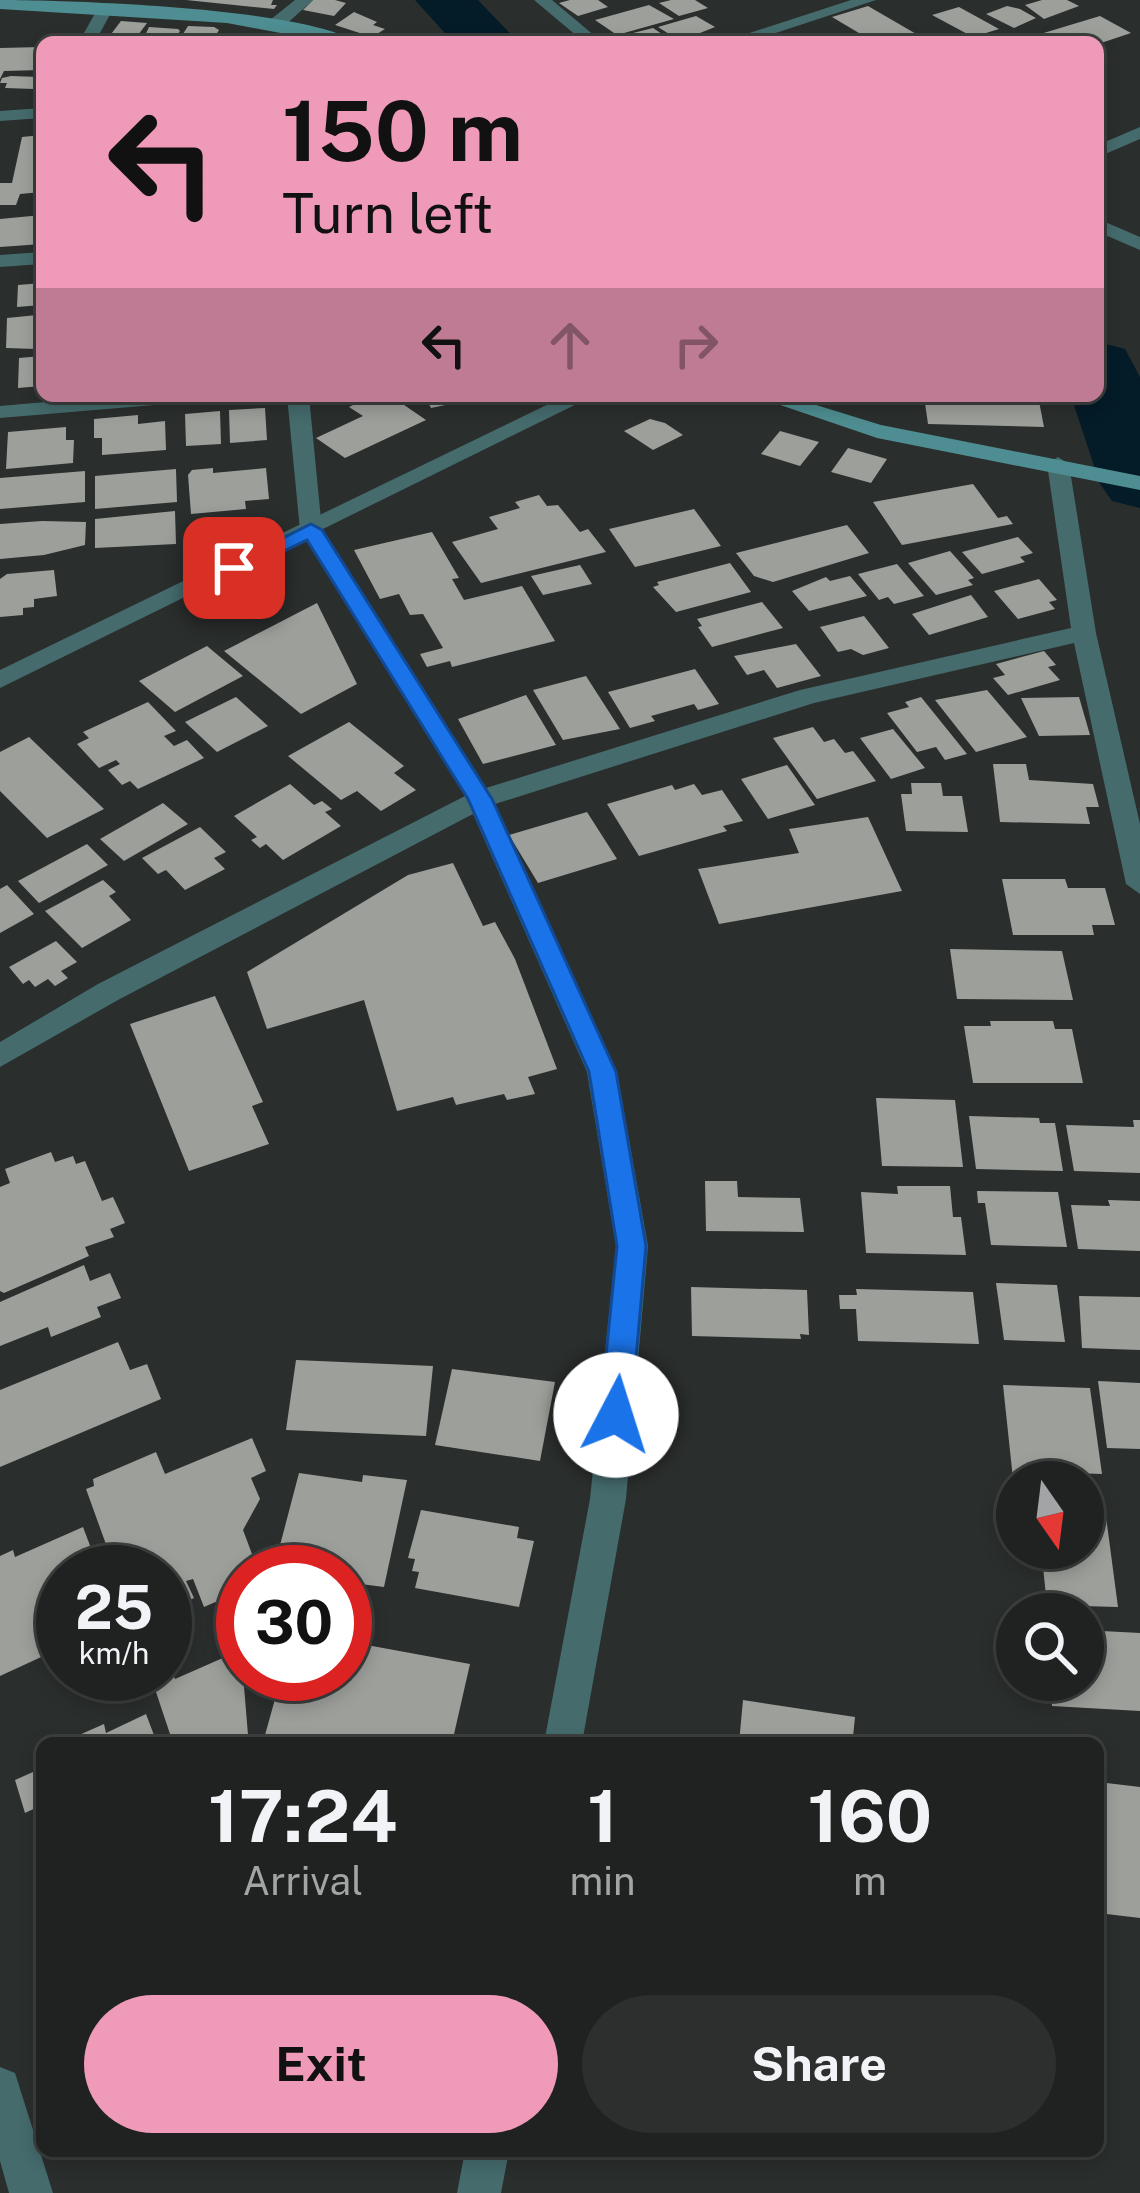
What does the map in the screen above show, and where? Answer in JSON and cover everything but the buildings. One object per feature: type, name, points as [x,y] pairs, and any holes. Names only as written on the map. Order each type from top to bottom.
[{"type":"main road","points":[[0,4],[276,24],[324,36]]},
{"type":"main road","points":[[785,402],[877,430],[1140,483]]},
{"type":"street","points":[[276,24],[305,0]]},
{"type":"street","points":[[542,0],[587,36]]},
{"type":"street","points":[[750,36],[868,0]]},
{"type":"street","points":[[90,36],[104,11]]},
{"type":"street","points":[[0,116],[36,113]]},
{"type":"street","points":[[1104,149],[1140,132]]},
{"type":"street","points":[[1104,228],[1140,244]]},
{"type":"street","points":[[0,261],[36,258]]},
{"type":"street","points":[[0,412],[119,402]]},
{"type":"street","points":[[299,402],[311,530],[480,799],[602,1072],[632,1246],[608,1499],[563,1737]]},
{"type":"street","points":[[0,680],[570,402]]},
{"type":"street","points":[[1065,466],[1084,633],[1140,884]]},
{"type":"street","points":[[0,1056],[108,992],[480,799],[809,696],[1084,633]]},
{"type":"street","points":[[0,2088],[32,2193]]},
{"type":"street","points":[[479,2193],[486,2157]]},
{"type":"waterway","points":[[444,0],[482,36]]},
{"type":"waterway","points":[[1104,382],[1140,484]]},
{"type":"route","points":[[234,568],[311,530],[480,799],[602,1072],[632,1246],[616,1415]]}]
